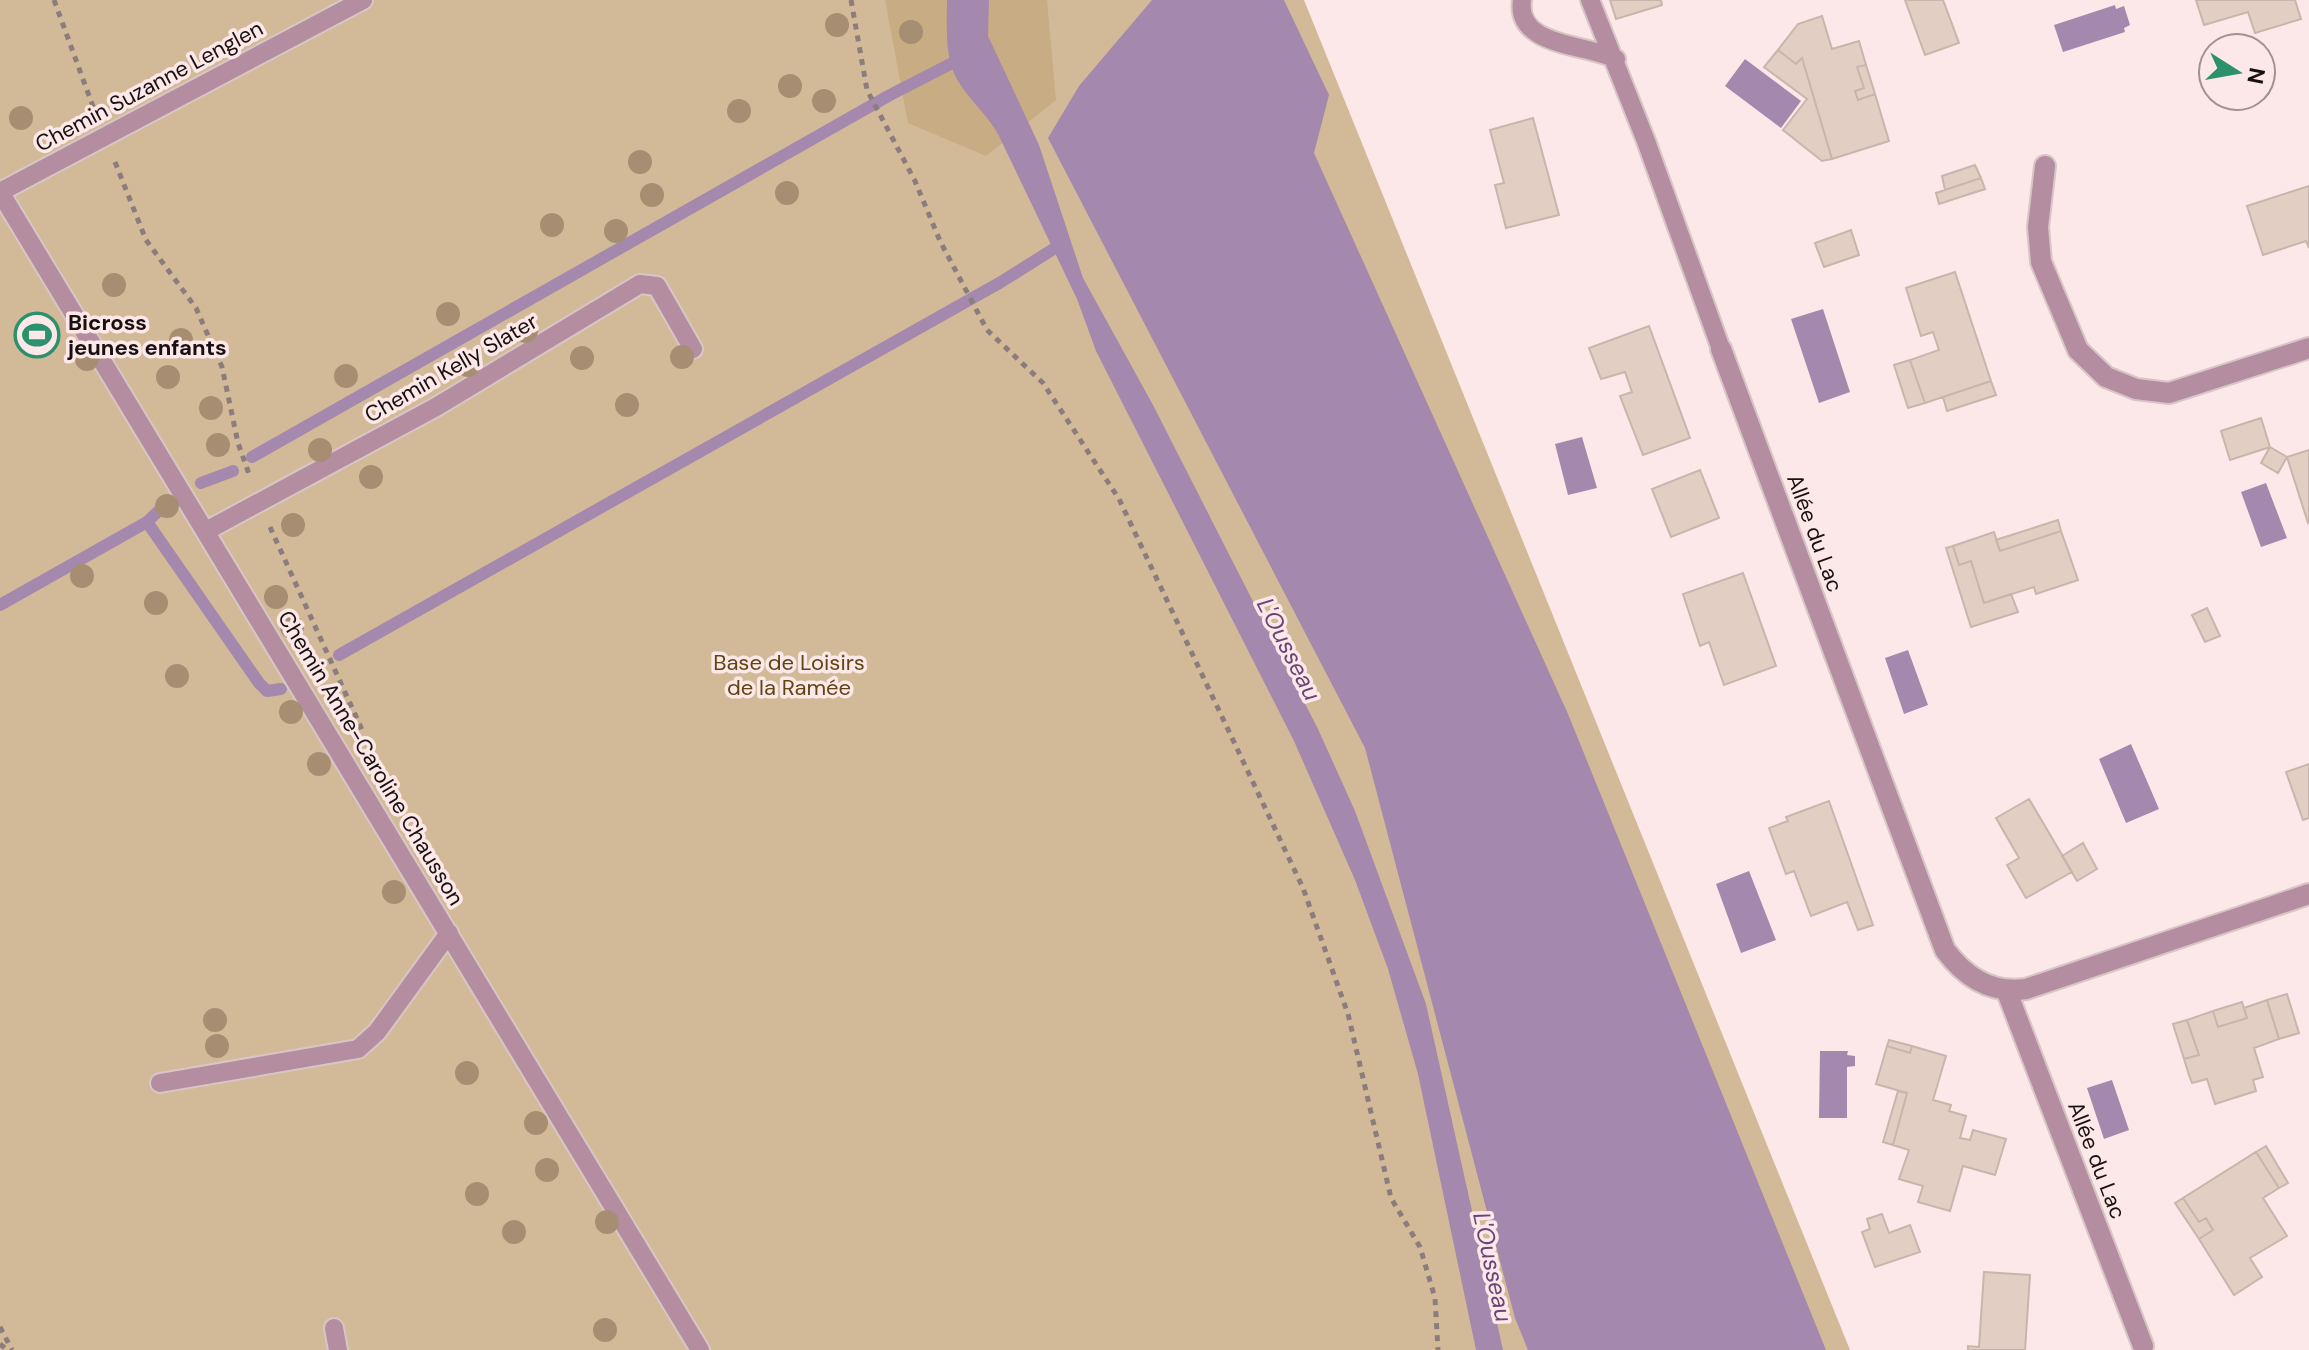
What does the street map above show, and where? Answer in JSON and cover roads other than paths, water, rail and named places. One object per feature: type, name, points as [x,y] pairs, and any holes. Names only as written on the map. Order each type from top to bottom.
[{"type":"street","points":[[2045,166],[2038,227],[2041,262],[2078,350],[2106,377],[2136,389],[2169,393],[2309,348]]},
{"type":"street","name":"Allée du Lac","points":[[1721,349],[1945,950],[1960,970],[2007,992],[2143,1346]]},
{"type":"street","points":[[2007,992],[2045,985],[2309,894]]},
{"type":"lane","name":"Chemin Suzanne Lenglen","points":[[0,192],[363,0]]},
{"type":"lane","points":[[1522,0],[1523,18],[1537,34],[1616,59]]},
{"type":"lane","name":"Allée du Lac","points":[[1590,0],[1616,59],[1721,349]]},
{"type":"lane","name":"Chemin Anne-Caroline Chausson","points":[[0,192],[700,1350]]},
{"type":"lane","name":"Chemin Kelly Slater","points":[[206,531],[436,407],[640,284],[657,286],[693,349]]},
{"type":"lane","points":[[160,1083],[358,1049],[377,1032],[449,933]]},
{"type":"lane","points":[[334,1328],[338,1350]]},
{"type":"waterway","points":[[252,457],[890,95],[964,57]]},
{"type":"waterway","points":[[339,655],[1001,282],[1063,243]]},
{"type":"waterway","points":[[201,483],[233,471]]},
{"type":"waterway","points":[[147,522],[165,505]]},
{"type":"waterway","points":[[0,605],[147,522],[259,683],[267,691],[281,689]]},
{"type":"place","name":"Bicross jeunes enfants","points":[[37,335]]},
{"type":"water label","name":"L'Ousseau","points":[[1289,649]]},
{"type":"water label","name":"L'Ousseau","points":[[1493,1267]]},
{"type":"park label","name":"Base de Loisirs de la Ramée","points":[[789,674]]}]
